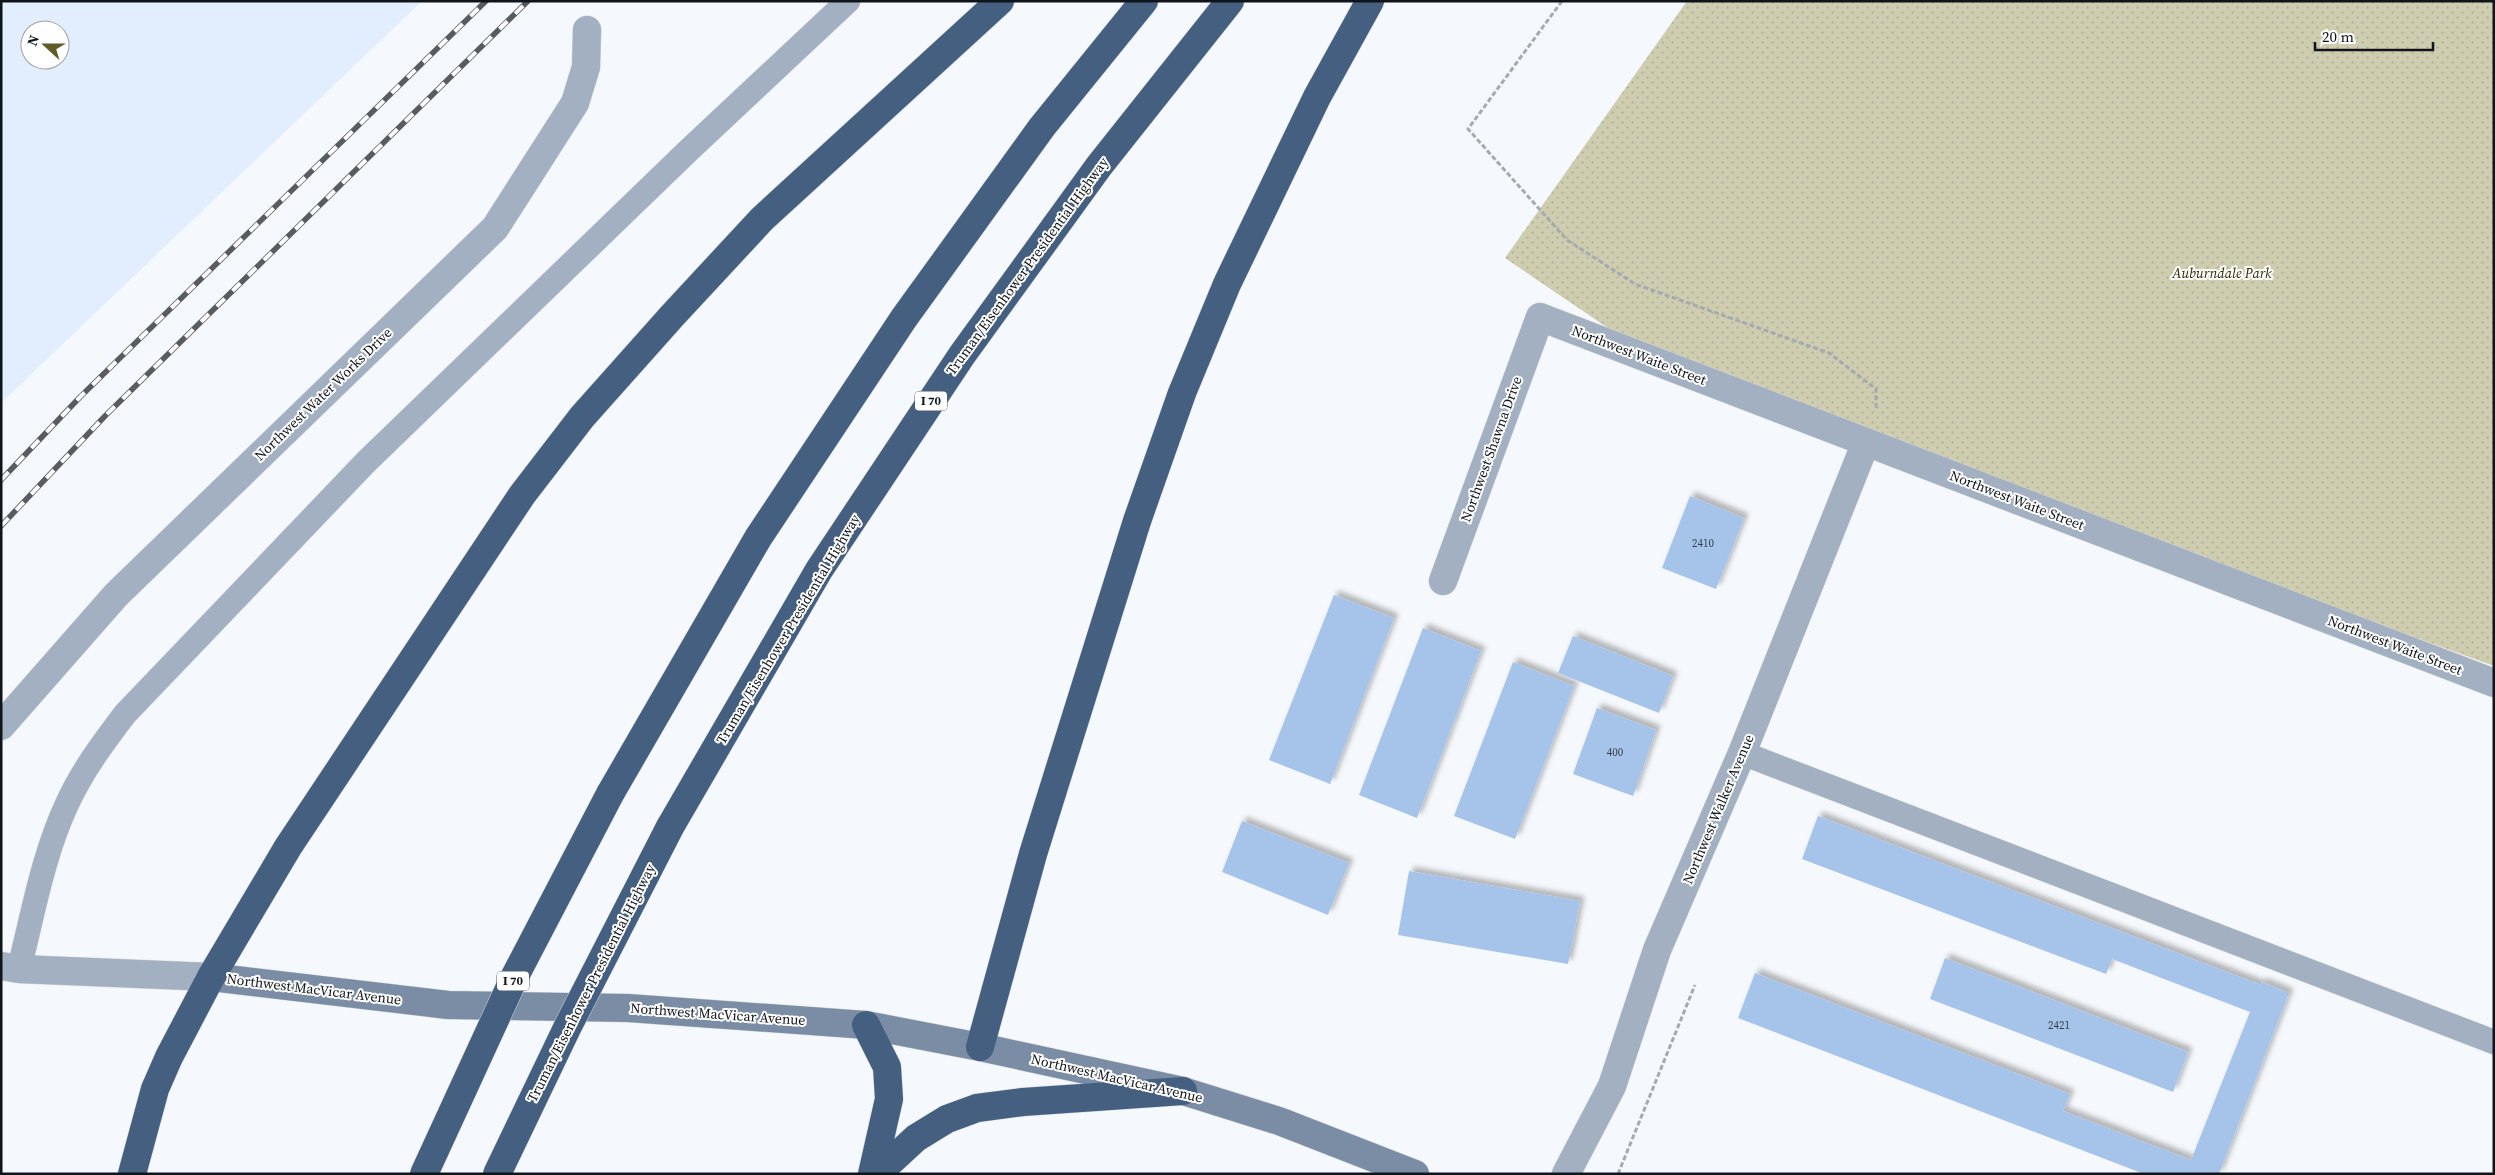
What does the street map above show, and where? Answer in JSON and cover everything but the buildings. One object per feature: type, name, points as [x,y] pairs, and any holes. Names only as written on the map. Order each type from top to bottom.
[{"type":"highway","points":[[132,1174],[155,1089],[169,1057],[210,977],[288,847],[448,603],[522,495],[582,418],[672,316],[762,219],[1000,1]]},
{"type":"highway","name":"I 70","points":[[424,1174],[515,976],[610,794],[758,538],[904,318],[1042,127],[1144,1]]},
{"type":"highway","name":"Truman/Eisenhower Presidential Highway","points":[[497,1174],[568,1026],[670,827],[819,570],[962,355],[1099,166],[1230,1]]},
{"type":"highway","points":[[980,1047],[1033,854],[1137,521],[1182,394],[1228,284],[1317,97],[1370,1]]},
{"type":"highway","points":[[866,1025],[887,1067],[889,1099],[872,1174]]},
{"type":"highway","points":[[877,1174],[916,1138],[947,1119],[977,1108],[1023,1102],[1183,1091]]},
{"type":"main road","name":"Northwest MacVicar Avenue","points":[[210,977],[448,1005],[628,1008],[866,1025],[980,1047],[1183,1091],[1279,1121],[1415,1174]]},
{"type":"street","name":"Northwest Water Works Drive","points":[[1,726],[116,595],[495,228],[575,103],[586,67],[587,30]]},
{"type":"street","name":"Northwest Waite Street","points":[[1540,317],[2494,683]]},
{"type":"street","name":"Northwest Shawna Drive","points":[[1443,581],[1540,317]]},
{"type":"street","name":"Northwest Walker Avenue","points":[[1566,1174],[1612,1086],[1657,950],[1742,753],[1866,442]]},
{"type":"street","name":"Northwest MacVicar Avenue","points":[[10,967],[210,977]]},
{"type":"lane","points":[[10,967],[67,804],[91,759],[125,714],[366,462],[689,150],[848,1]]},
{"type":"lane","points":[[1742,753],[2494,1042]]},
{"type":"path","points":[[1562,1],[1468,129],[1567,240],[1635,284],[1829,353],[1876,389],[1876,416]]},
{"type":"path","points":[[1618,1174],[1695,985]]},
{"type":"shaded area","points":[[1,1],[422,1],[1,403]]},
{"type":"green space","name":"Auburndale Park","points":[[1687,1],[2494,1],[2494,666],[2381,625],[1608,328],[1505,258]]},
{"type":"railway","points":[[1,480],[81,396],[486,1]]},
{"type":"railway","points":[[1,526],[105,416],[528,1]]}]
